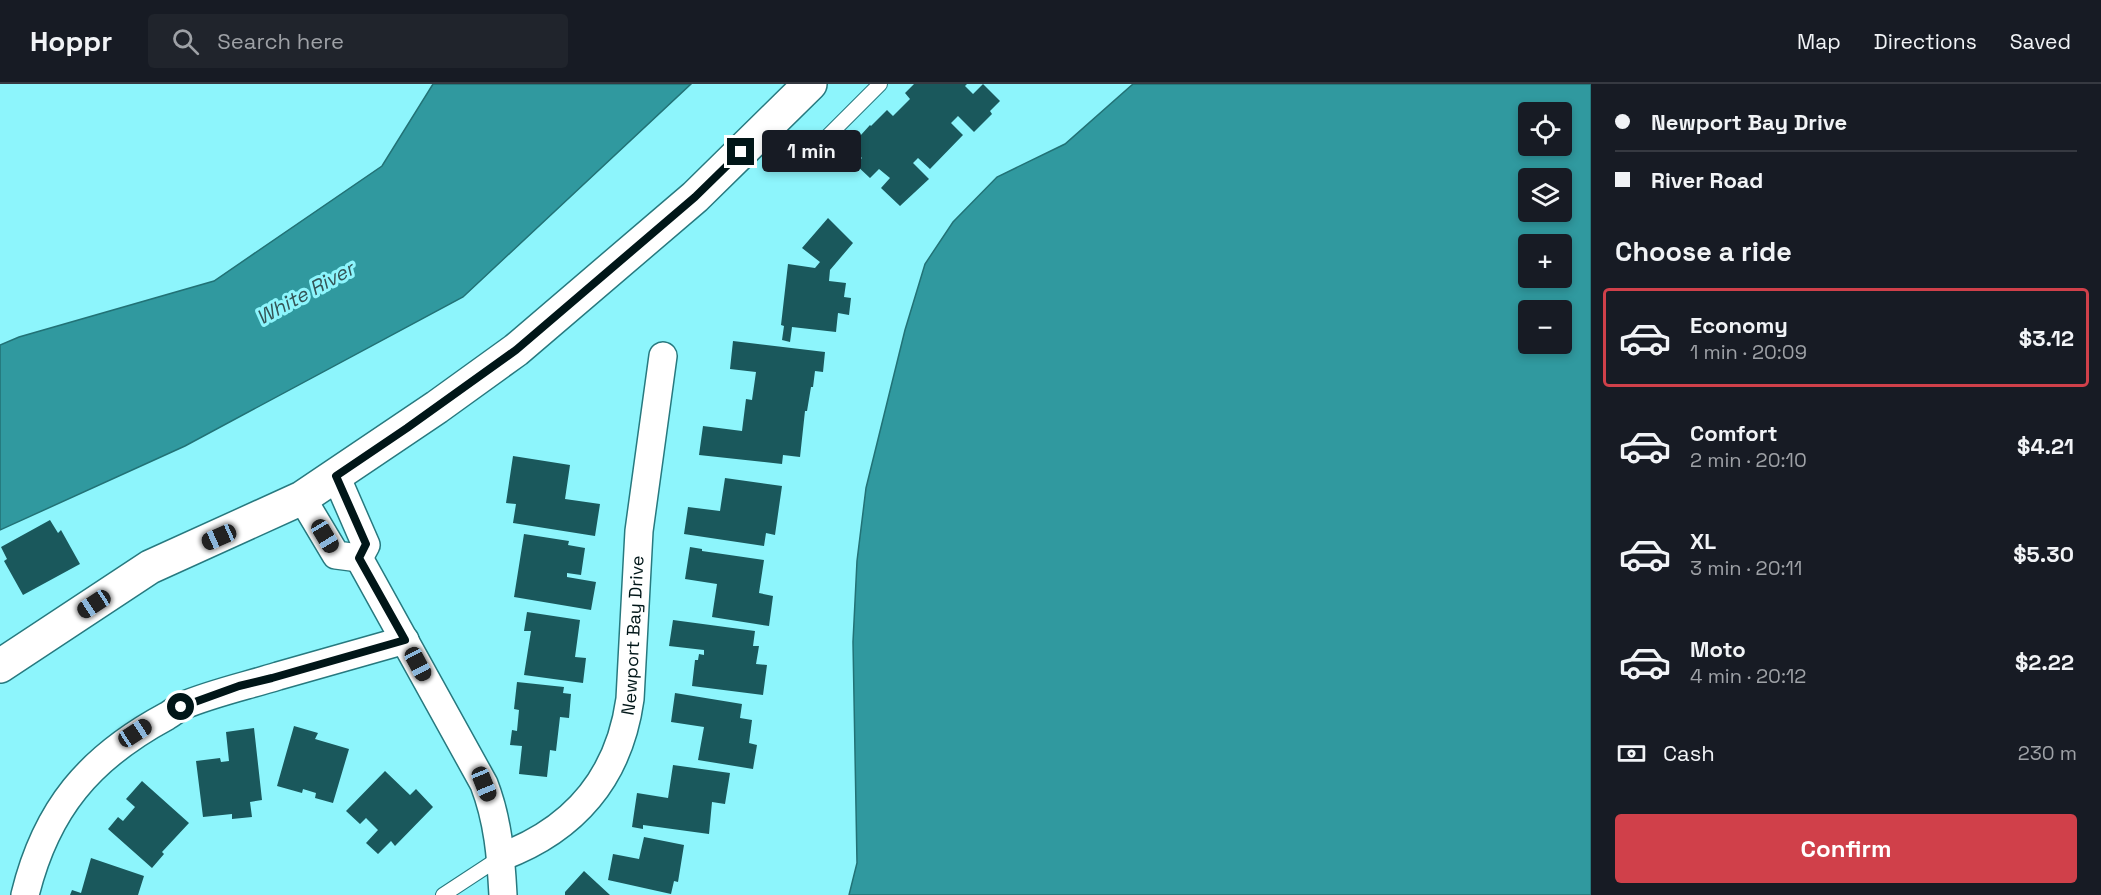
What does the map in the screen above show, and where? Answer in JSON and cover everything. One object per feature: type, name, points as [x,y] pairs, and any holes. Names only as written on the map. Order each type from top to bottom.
[{"type":"street","points":[[0,666],[150,567],[302,498],[401,432],[516,350],[695,197],[810,84]]},
{"type":"street","name":"Newport Bay Drive","points":[[501,857],[543,838],[567,820],[585,802],[611,763],[622,734],[630,699],[639,531],[663,356]]},
{"type":"street","points":[[336,476],[366,544],[359,558]]},
{"type":"street","points":[[302,498],[336,555],[359,558]]},
{"type":"street","points":[[359,558],[484,784],[495,820],[501,857],[503,895]]},
{"type":"street","points":[[25,895],[39,851],[60,809],[89,772],[122,742],[181,707],[239,686],[405,640]]},
{"type":"lane","points":[[825,139],[880,84]]},
{"type":"lane","points":[[443,895],[501,857]]},
{"type":"water","name":"White River","points":[[433,84],[691,84],[463,297],[185,446],[0,530],[0,345],[19,337],[214,281],[382,166]]},
{"type":"water","points":[[1133,84],[1591,84],[1591,895],[849,895],[857,863],[853,642],[857,561],[866,488],[905,330],[925,264],[953,222],[997,177],[1065,144]]},
{"type":"building","points":[[914,84],[967,84],[965,86],[973,94],[983,84],[1000,101],[990,111],[992,114],[974,132],[958,116],[951,123],[963,135],[930,169],[918,158],[913,163],[929,179],[900,206],[881,188],[890,178],[879,169],[870,178],[855,164],[862,158],[850,147],[887,110],[893,116],[910,99],[905,93]]},
{"type":"building","points":[[828,218],[853,243],[830,270],[829,281],[846,283],[844,297],[851,298],[849,315],[838,313],[836,332],[792,327],[790,342],[782,340],[784,326],[781,325],[788,264],[815,268],[820,262],[802,248]]},
{"type":"building","points":[[733,341],[825,352],[823,372],[815,371],[807,411],[805,411],[800,457],[783,455],[782,464],[699,455],[703,426],[742,431],[746,399],[752,400],[756,372],[730,369]]},
{"type":"building","points":[[513,456],[570,465],[565,499],[600,504],[595,536],[513,523],[516,504],[506,503]]},
{"type":"building","points":[[725,478],[782,486],[775,535],[766,533],[764,546],[684,534],[688,507],[720,511]]},
{"type":"building","points":[[50,520],[58,533],[61,530],[80,564],[23,595],[4,561],[7,559],[1,547]]},
{"type":"building","points":[[524,534],[569,541],[568,545],[585,548],[581,575],[567,573],[567,577],[596,582],[591,610],[514,597]]},
{"type":"building","points":[[690,547],[702,549],[702,551],[764,560],[759,593],[773,596],[769,626],[712,617],[717,584],[685,579]]},
{"type":"building","points":[[527,612],[580,620],[575,657],[586,658],[583,683],[524,675],[531,631],[524,631]]},
{"type":"building","points":[[673,620],[755,631],[753,646],[759,646],[756,664],[767,665],[763,695],[692,686],[695,660],[698,660],[699,654],[704,655],[704,650],[669,646]]},
{"type":"building","points":[[517,682],[564,687],[563,693],[571,694],[569,718],[560,717],[556,751],[550,750],[547,777],[519,774],[522,746],[510,745],[512,730],[517,731],[519,710],[514,709]]},
{"type":"building","points":[[675,693],[742,704],[740,718],[752,720],[749,743],[757,745],[753,769],[698,760],[704,727],[671,722]]},
{"type":"building","points":[[294,726],[318,733],[315,739],[349,749],[333,803],[315,798],[316,793],[303,789],[302,793],[277,786]]},
{"type":"building","points":[[254,728],[262,800],[250,802],[252,817],[232,819],[232,814],[203,817],[196,761],[220,758],[221,762],[229,761],[226,732]]},
{"type":"building","points":[[673,765],[730,773],[725,804],[712,802],[709,834],[643,825],[643,829],[632,827],[637,793],[668,798]]},
{"type":"building","points":[[385,771],[410,795],[416,789],[433,807],[395,846],[391,841],[378,854],[366,843],[378,830],[366,818],[360,824],[346,811]]},
{"type":"building","points":[[142,781],[189,823],[162,852],[164,854],[152,868],[108,829],[118,817],[123,821],[135,807],[126,799]]},
{"type":"building","points":[[644,837],[684,845],[678,882],[674,881],[671,894],[608,880],[613,854],[639,859]]},
{"type":"building","points":[[91,858],[144,876],[138,895],[70,895],[72,890],[81,893]]},
{"type":"building","points":[[584,871],[610,895],[565,895],[565,892]]},
{"type":"route","points":[[181,707],[239,686],[405,640],[359,558],[366,544],[336,476],[516,350],[695,197],[741,152]]}]
